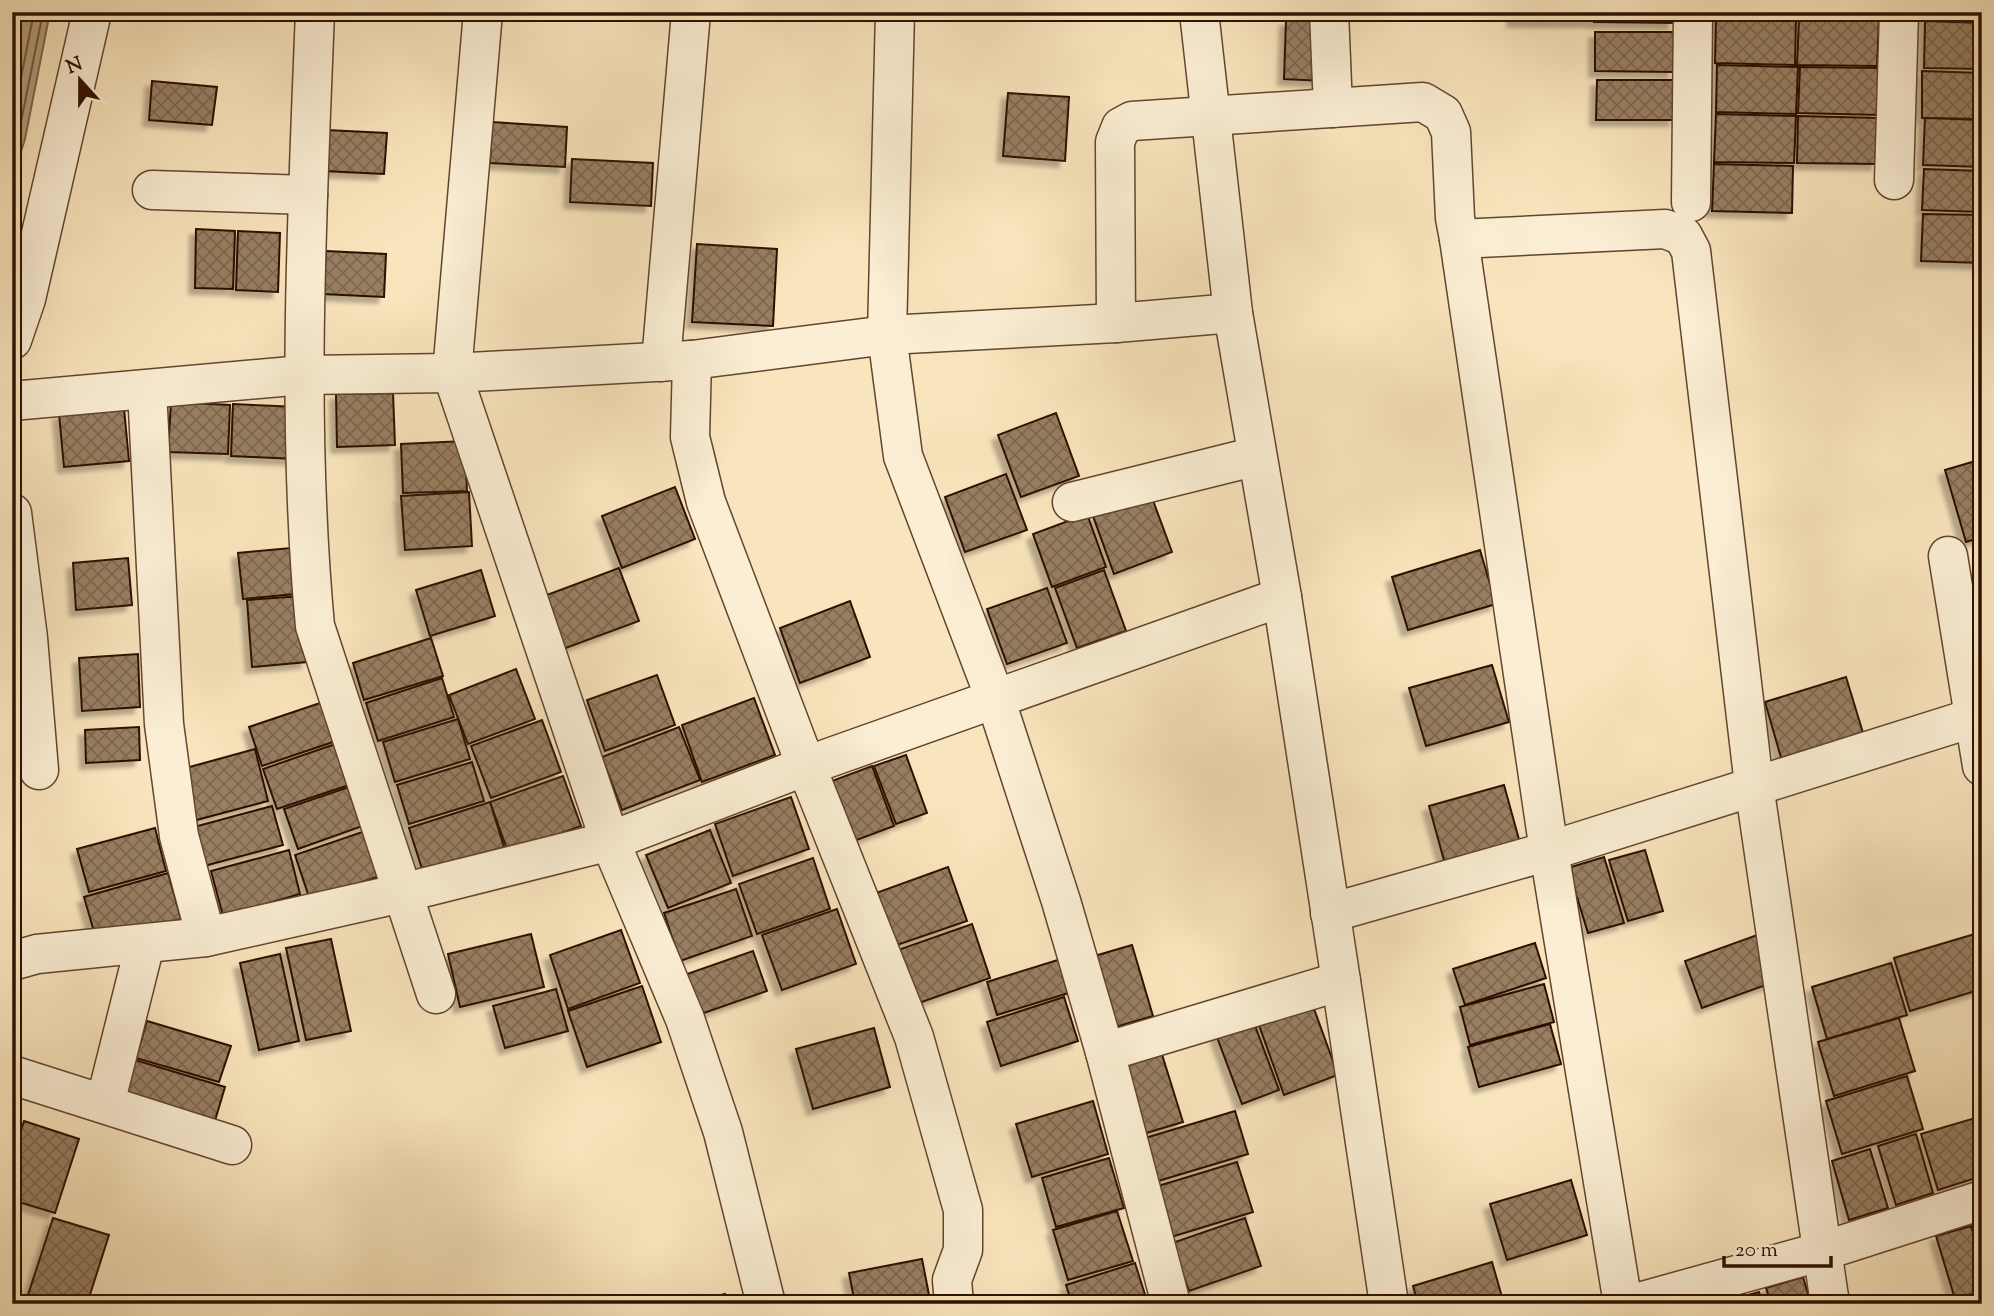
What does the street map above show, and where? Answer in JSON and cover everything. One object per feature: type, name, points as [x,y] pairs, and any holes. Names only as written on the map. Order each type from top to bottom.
[{"type":"street","points":[[12,340],[26,299],[92,12]]},
{"type":"street","points":[[315,12],[303,375],[315,626],[436,994]]},
{"type":"street","points":[[483,12],[452,373],[610,841],[685,1019],[723,1132],[766,1304]]},
{"type":"street","points":[[691,12],[677,361],[690,437],[706,502],[806,766],[914,1037],[963,1210],[962,1250],[952,1280],[954,1304]]},
{"type":"street","points":[[895,12],[887,335],[903,456],[995,698],[1061,901],[1105,1052],[1171,1304]]},
{"type":"street","points":[[1199,12],[1233,313],[1282,597],[1389,1304]]},
{"type":"street","points":[[1329,12],[1334,108]]},
{"type":"street","points":[[1691,202],[1693,12]]},
{"type":"street","points":[[1894,180],[1899,12]]},
{"type":"street","points":[[1116,323],[1115,142],[1121,127],[1132,121],[1423,102],[1443,114],[1451,132],[1455,218],[1549,851],[1623,1304]]},
{"type":"street","points":[[152,190],[308,195]]},
{"type":"street","points":[[1459,239],[1665,229],[1683,236],[1691,251],[1754,785],[1830,1304]]},
{"type":"street","points":[[12,401],[303,375],[452,373],[677,361],[887,335],[1116,323],[1233,313]]},
{"type":"street","points":[[147,390],[164,724],[179,836],[206,937]]},
{"type":"street","points":[[1072,502],[1257,456]]},
{"type":"street","points":[[12,513],[28,638],[39,770]]},
{"type":"street","points":[[1948,556],[1978,716],[1982,766]]},
{"type":"street","points":[[12,961],[37,954],[206,937],[402,893],[610,841],[806,766],[1282,597]]},
{"type":"street","points":[[1330,913],[1549,851],[1978,716]]},
{"type":"street","points":[[105,1104],[145,944]]},
{"type":"street","points":[[1105,1052],[1341,981]]},
{"type":"street","points":[[12,1075],[232,1145]]},
{"type":"street","points":[[1632,1304],[1823,1251],[1982,1200]]},
{"type":"water","points":[[12,12],[50,12],[25,139],[12,180]]},
{"type":"building","points":[[1514,12],[1593,12],[1593,21],[1513,21]]},
{"type":"building","points":[[1595,12],[1674,12],[1674,23],[1594,22]]},
{"type":"building","points":[[1794,12],[1794,16],[1714,14]]},
{"type":"building","points":[[1796,12],[1876,12],[1876,17],[1796,16]]},
{"type":"building","points":[[1923,12],[1982,12],[1982,21],[1923,19]]},
{"type":"building","points":[[1716,16],[1796,18],[1795,65],[1715,63]]},
{"type":"building","points":[[1799,18],[1879,19],[1877,66],[1797,65]]},
{"type":"building","points":[[1286,20],[1325,21],[1323,81],[1284,79]]},
{"type":"building","points":[[1925,21],[1982,23],[1982,69],[1924,68]]},
{"type":"building","points":[[1595,32],[1675,32],[1674,72],[1595,71]]},
{"type":"building","points":[[1717,65],[1798,67],[1796,114],[1716,112]]},
{"type":"building","points":[[1800,67],[1880,68],[1879,115],[1798,113]]},
{"type":"building","points":[[1922,71],[1982,73],[1982,119],[1922,118]]},
{"type":"building","points":[[1597,80],[1676,80],[1675,120],[1596,120]]},
{"type":"building","points":[[152,81],[217,87],[212,125],[149,120]]},
{"type":"building","points":[[1008,93],[1069,97],[1065,161],[1003,156]]},
{"type":"building","points":[[1716,114],[1796,116],[1794,163],[1714,162]]},
{"type":"building","points":[[1798,116],[1878,118],[1877,164],[1797,163]]},
{"type":"building","points":[[1925,118],[1982,120],[1982,167],[1923,165]]},
{"type":"building","points":[[492,122],[567,127],[565,167],[490,163]]},
{"type":"building","points":[[326,130],[387,133],[384,174],[324,171]]},
{"type":"building","points":[[572,159],[653,163],[651,206],[570,202]]},
{"type":"building","points":[[1714,164],[1793,166],[1792,213],[1712,211]]},
{"type":"building","points":[[1924,169],[1982,171],[1982,212],[1922,210]]},
{"type":"building","points":[[1923,214],[1982,215],[1982,263],[1921,261]]},
{"type":"building","points":[[196,229],[235,231],[233,289],[195,288]]},
{"type":"building","points":[[238,231],[280,233],[278,292],[236,290]]},
{"type":"building","points":[[697,244],[777,249],[773,326],[692,322]]},
{"type":"building","points":[[326,251],[386,254],[384,297],[323,294]]},
{"type":"building","points":[[393,393],[395,445],[337,447],[336,394]]},
{"type":"building","points":[[171,402],[230,405],[228,454],[168,452]]},
{"type":"building","points":[[233,404],[298,407],[296,459],[231,456]]},
{"type":"building","points":[[124,408],[129,461],[64,467],[59,414]]},
{"type":"building","points":[[1056,413],[1079,476],[1021,497],[998,435]]},
{"type":"building","points":[[465,441],[467,491],[403,493],[401,444]]},
{"type":"building","points":[[1982,459],[1982,537],[1966,542],[1945,470]]},
{"type":"building","points":[[1006,474],[1027,530],[965,552],[945,497]]},
{"type":"building","points":[[675,487],[695,539],[622,568],[602,516]]},
{"type":"building","points":[[469,492],[472,546],[405,550],[401,496]]},
{"type":"building","points":[[1151,495],[1172,552],[1114,574],[1093,516]]},
{"type":"building","points":[[1087,514],[1106,567],[1052,587],[1033,534]]},
{"type":"building","points":[[302,547],[306,593],[243,599],[238,553]]},
{"type":"building","points":[[1480,550],[1496,604],[1408,630],[1392,577]]},
{"type":"building","points":[[128,558],[132,605],[76,610],[73,563]]},
{"type":"building","points":[[619,568],[639,621],[563,649],[544,596]]},
{"type":"building","points":[[481,570],[495,616],[430,636],[416,590]]},
{"type":"building","points":[[1104,570],[1126,631],[1077,648],[1055,588]]},
{"type":"building","points":[[1982,578],[1982,640],[1965,583]]},
{"type":"building","points":[[1047,588],[1067,643],[1007,664],[987,609]]},
{"type":"building","points":[[302,596],[307,662],[252,667],[247,600]]},
{"type":"building","points":[[850,601],[870,657],[800,683],[780,628]]},
{"type":"building","points":[[431,638],[443,676],[364,700],[353,663]]},
{"type":"building","points":[[138,654],[140,707],[82,711],[79,658]]},
{"type":"building","points":[[1492,665],[1509,722],[1426,746],[1409,688]]},
{"type":"building","points":[[516,669],[535,719],[468,744],[449,695]]},
{"type":"building","points":[[657,675],[675,725],[605,751],[587,700]]},
{"type":"building","points":[[1846,677],[1864,736],[1782,761],[1765,702]]},
{"type":"building","points":[[442,678],[454,717],[378,741],[366,703]]},
{"type":"building","points":[[754,698],[775,755],[702,782],[682,725]]},
{"type":"building","points":[[323,702],[336,741],[262,766],[249,727]]},
{"type":"building","points":[[458,719],[470,759],[395,782],[383,742]]},
{"type":"building","points":[[542,720],[561,772],[491,798],[471,746]]},
{"type":"building","points":[[139,727],[140,760],[86,763],[85,730]]},
{"type":"building","points":[[679,727],[700,780],[622,810],[602,757]]},
{"type":"building","points":[[341,742],[355,783],[277,809],[263,769]]},
{"type":"building","points":[[255,749],[268,801],[189,822],[175,771]]},
{"type":"building","points":[[906,755],[927,813],[896,824],[874,766]]},
{"type":"building","points":[[472,762],[484,801],[409,824],[397,785]]},
{"type":"building","points":[[872,766],[894,826],[854,841],[832,781]]},
{"type":"building","points":[[563,776],[581,826],[508,852],[490,802]]},
{"type":"building","points":[[358,784],[371,823],[298,849],[284,809]]},
{"type":"building","points":[[1504,785],[1520,843],[1445,864],[1429,806]]},
{"type":"building","points":[[791,797],[809,849],[733,876],[715,824]]},
{"type":"building","points":[[490,802],[504,847],[423,872],[409,828]]},
{"type":"building","points":[[272,806],[283,845],[204,866],[194,827]]},
{"type":"building","points":[[155,828],[166,871],[89,892],[77,849]]},
{"type":"building","points":[[368,830],[383,875],[310,900],[295,855]]},
{"type":"building","points":[[710,830],[731,883],[668,908],[646,855]]},
{"type":"building","points":[[289,850],[300,894],[223,916],[211,871]]},
{"type":"building","points":[[1645,850],[1663,911],[1628,921],[1609,860]]},
{"type":"building","points":[[1604,857],[1624,923],[1588,933],[1568,868]]},
{"type":"building","points":[[813,858],[830,909],[757,934],[739,884]]},
{"type":"building","points":[[948,867],[967,921],[894,946],[876,893]]},
{"type":"building","points":[[168,873],[181,919],[97,942],[84,897]]},
{"type":"building","points":[[736,889],[752,936],[680,961],[664,913]]},
{"type":"building","points":[[837,909],[856,964],[782,990],[762,935]]},
{"type":"building","points":[[972,924],[990,978],[916,1004],[898,950]]},
{"type":"building","points":[[621,930],[640,983],[568,1009],[550,955]]},
{"type":"building","points":[[1978,933],[1982,946],[1982,989],[1910,1011],[1894,958]]},
{"type":"building","points":[[531,934],[544,987],[460,1007],[448,954]]},
{"type":"building","points":[[1760,934],[1777,981],[1702,1008],[1685,961]]},
{"type":"building","points":[[331,939],[351,1031],[306,1040],[286,948]]},
{"type":"building","points":[[1535,943],[1546,978],[1465,1005],[1453,969]]},
{"type":"building","points":[[1132,945],[1153,1016],[1112,1028],[1091,957]]},
{"type":"building","points":[[753,951],[767,991],[701,1014],[687,974]]},
{"type":"building","points":[[280,954],[299,1041],[259,1050],[240,963]]},
{"type":"building","points":[[1061,959],[1072,992],[997,1015],[987,982]]},
{"type":"building","points":[[1891,963],[1907,1015],[1827,1039],[1812,987]]},
{"type":"building","points":[[1544,984],[1554,1022],[1470,1045],[1460,1007]]},
{"type":"building","points":[[642,986],[661,1042],[587,1067],[568,1011]]},
{"type":"building","points":[[556,989],[568,1031],[505,1048],[493,1006]]},
{"type":"building","points":[[1309,995],[1338,1075],[1284,1095],[1255,1014]]},
{"type":"building","points":[[1064,997],[1078,1041],[1001,1066],[987,1022]]},
{"type":"building","points":[[1251,1015],[1279,1090],[1242,1104],[1214,1029]]},
{"type":"building","points":[[1899,1018],[1915,1071],[1834,1096],[1818,1042]]},
{"type":"building","points":[[147,1021],[231,1046],[219,1082],[136,1058]]},
{"type":"building","points":[[1550,1024],[1561,1064],[1479,1087],[1468,1047]]},
{"type":"building","points":[[874,1028],[890,1087],[813,1109],[796,1049]]},
{"type":"building","points":[[1160,1048],[1183,1122],[1143,1134],[1120,1061]]},
{"type":"building","points":[[135,1060],[225,1087],[214,1124],[124,1098]]},
{"type":"building","points":[[1907,1076],[1923,1129],[1842,1154],[1826,1101]]},
{"type":"building","points":[[1093,1101],[1108,1154],[1032,1177],[1016,1124]]},
{"type":"building","points":[[1235,1111],[1248,1154],[1155,1182],[1142,1139]]},
{"type":"building","points":[[1982,1116],[1982,1176],[1938,1190],[1921,1134]]},
{"type":"building","points":[[24,1121],[79,1139],[55,1213],[12,1200],[12,1159]]},
{"type":"building","points":[[1916,1134],[1933,1193],[1896,1205],[1878,1146]]},
{"type":"building","points":[[1870,1149],[1888,1208],[1849,1220],[1832,1161]]},
{"type":"building","points":[[1109,1158],[1124,1208],[1056,1227],[1042,1178]]},
{"type":"building","points":[[1237,1162],[1253,1212],[1171,1237],[1155,1187]]},
{"type":"building","points":[[1571,1180],[1587,1235],[1507,1260],[1490,1204]]},
{"type":"building","points":[[1117,1211],[1133,1261],[1068,1280],[1053,1230]]},
{"type":"building","points":[[53,1218],[109,1235],[87,1304],[54,1304],[28,1295]]},
{"type":"building","points":[[1245,1218],[1261,1266],[1189,1291],[1172,1243]]},
{"type":"building","points":[[1971,1226],[1982,1262],[1982,1291],[1955,1299],[1936,1236]]},
{"type":"building","points":[[922,1259],[930,1300],[912,1304],[855,1304],[849,1273]]},
{"type":"building","points":[[1492,1262],[1504,1304],[1418,1304],[1413,1286]]},
{"type":"building","points":[[1135,1263],[1148,1304],[1072,1304],[1066,1285]]},
{"type":"building","points":[[1803,1277],[1811,1304],[1771,1304],[1766,1288]]},
{"type":"building","points":[[1759,1292],[1763,1304],[1723,1302]]},
{"type":"building","points":[[725,1294],[728,1304],[685,1304]]}]
